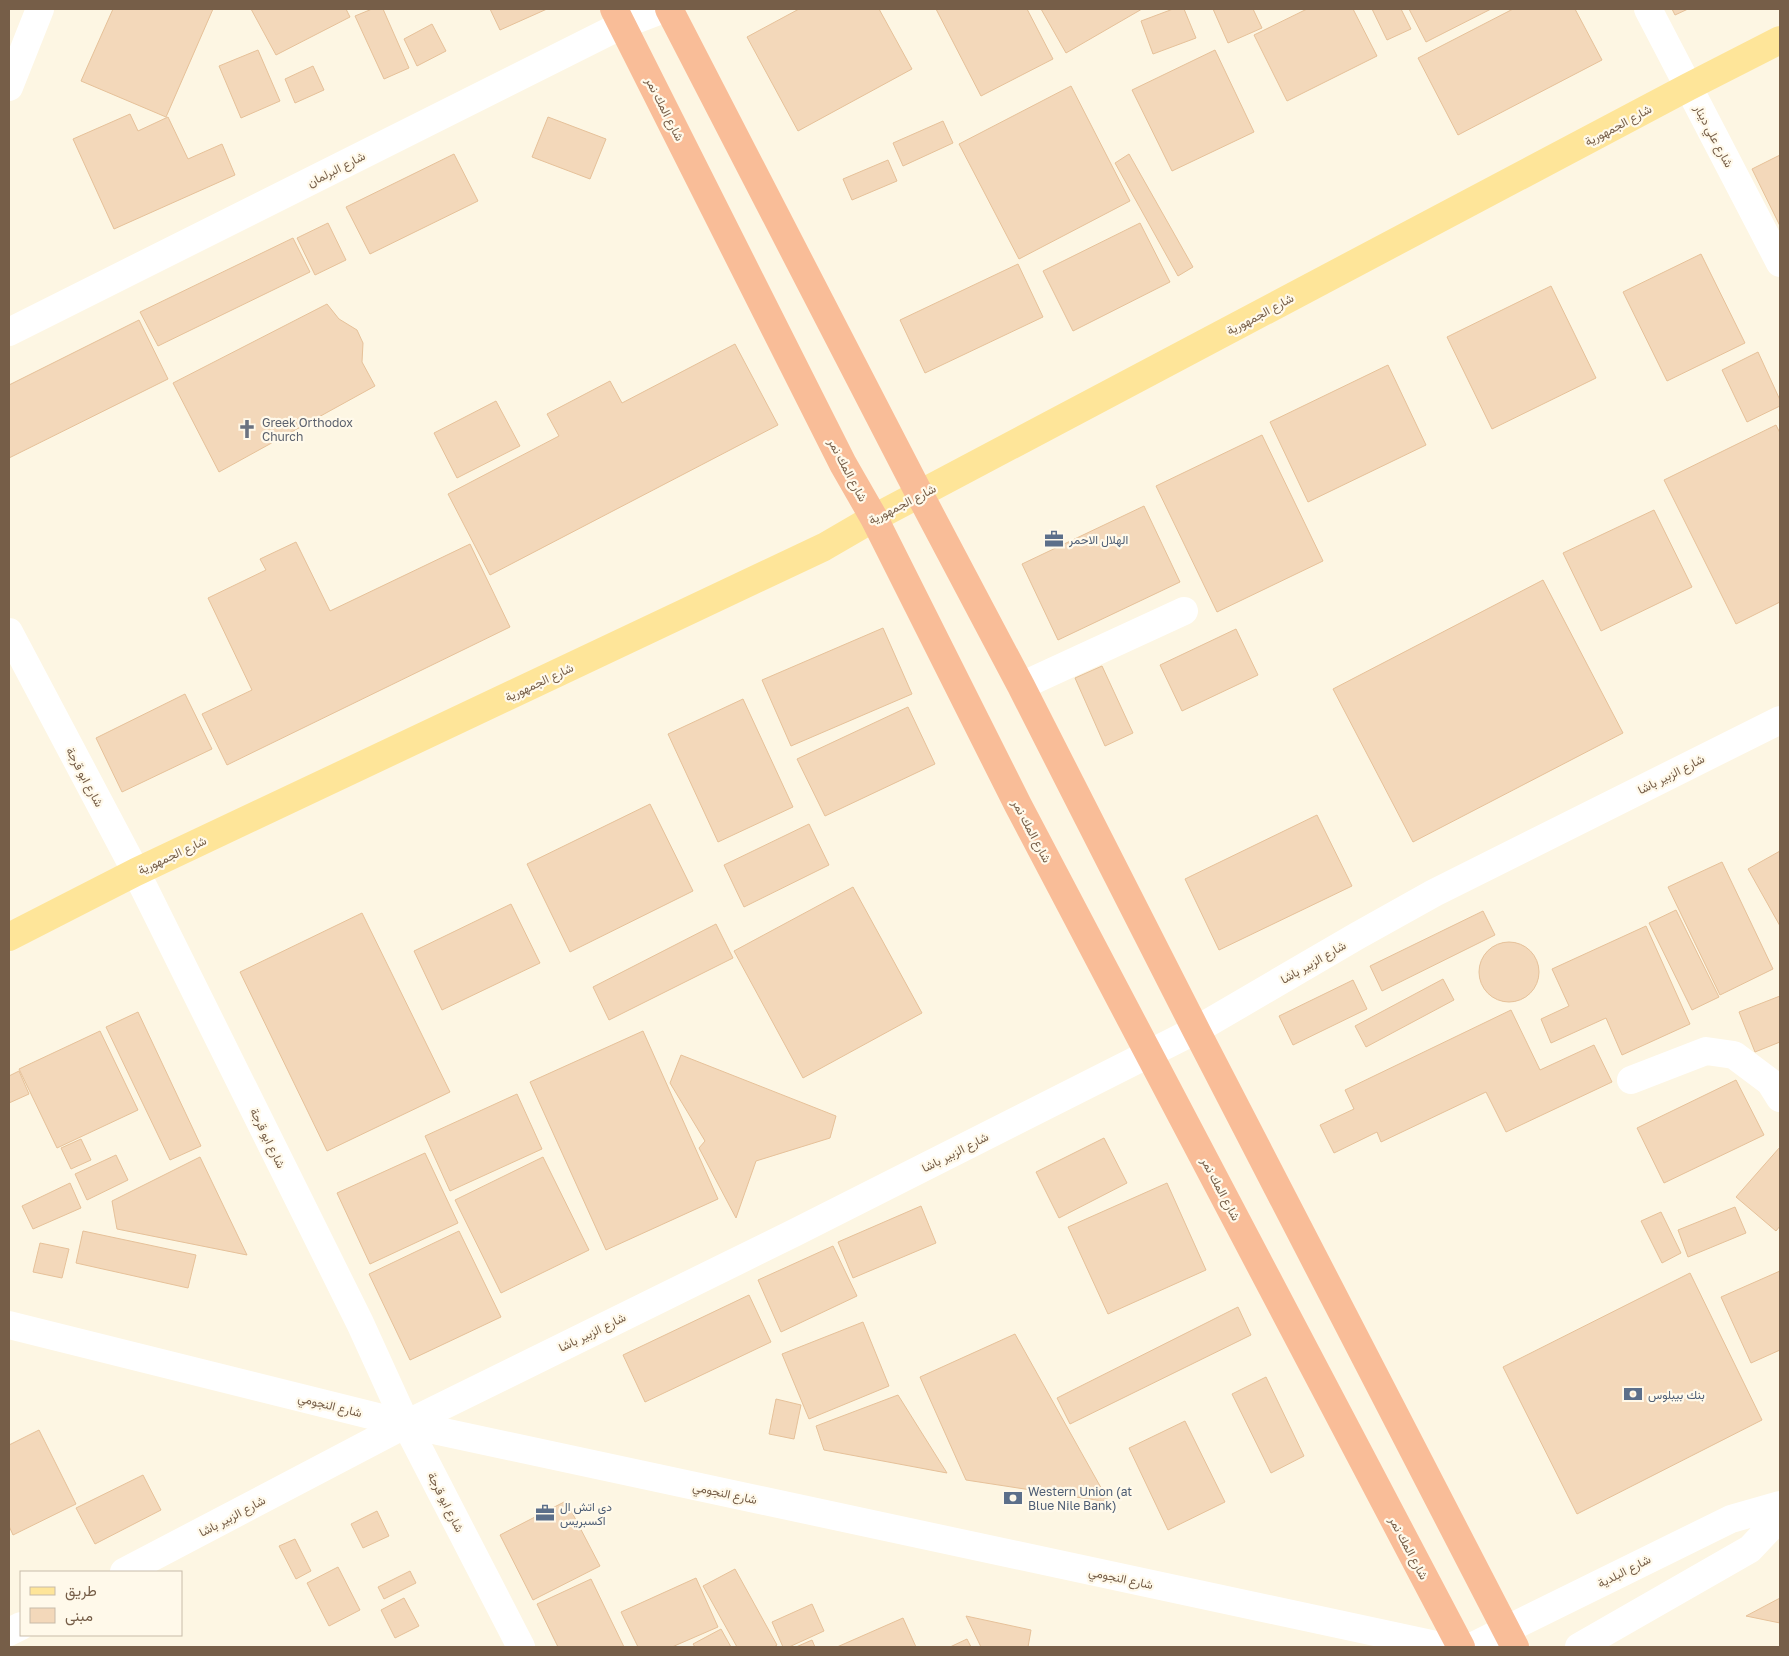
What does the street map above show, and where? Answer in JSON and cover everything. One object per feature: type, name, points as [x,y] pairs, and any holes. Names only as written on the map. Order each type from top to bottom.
[{"type":"highway","points":[[669,9],[920,495],[1021,686],[1196,1030],[1511,1639]]},
{"type":"highway","name":"شارع المك نمر","points":[[618,17],[843,464],[874,518],[1018,804],[1461,1647]]},
{"type":"main road","name":"شارع الجمهورية","points":[[9,937],[136,872],[824,547],[874,518],[1780,40]]},
{"type":"street","points":[[9,87],[40,9]]},
{"type":"street","name":"شارع البرلمان","points":[[9,332],[618,17],[664,9]]},
{"type":"street","name":"شارع علي دينار","points":[[1648,9],[1780,263]]},
{"type":"street","points":[[1021,686],[1184,611]]},
{"type":"street","name":"شارع ابو قرجة","points":[[9,632],[136,872],[360,1322],[406,1424],[521,1647]]},
{"type":"street","name":"شارع الزبير باشا","points":[[126,1571],[406,1424],[794,1233],[1196,1030],[1357,936],[1434,894],[1780,720]]},
{"type":"street","points":[[1631,1080],[1706,1051],[1734,1055],[1770,1082],[1780,1098]]},
{"type":"street","name":"شارع النجومي","points":[[9,1325],[406,1424],[1445,1647]]},
{"type":"street","name":"شارع البلدية","points":[[1472,1647],[1511,1639],[1731,1519],[1780,1505]]},
{"type":"street","points":[[1579,1647],[1750,1549],[1780,1517]]},
{"type":"building","points":[[113,9],[213,9],[166,117],[81,81]]},
{"type":"building","points":[[251,9],[346,9],[350,17],[276,55]]},
{"type":"building","points":[[372,9],[383,9],[409,68],[384,79],[355,16]]},
{"type":"building","points":[[490,9],[547,9],[500,30]]},
{"type":"building","points":[[799,9],[879,9],[912,69],[798,131],[747,37]]},
{"type":"building","points":[[936,9],[1027,9],[1053,59],[981,96]]},
{"type":"building","points":[[1041,9],[1142,9],[1066,53]]},
{"type":"building","points":[[1173,9],[1184,9],[1196,38],[1153,54],[1141,21]]},
{"type":"building","points":[[1213,9],[1253,9],[1262,28],[1228,43]]},
{"type":"building","points":[[1307,9],[1353,9],[1377,56],[1287,101],[1254,35]]},
{"type":"building","points":[[1372,9],[1401,9],[1411,29],[1387,40]]},
{"type":"building","points":[[1409,9],[1491,9],[1426,42]]},
{"type":"building","points":[[1513,9],[1575,9],[1602,60],[1458,135],[1418,58]]},
{"type":"building","points":[[1672,9],[1688,9],[1675,15]]},
{"type":"building","points":[[432,24],[446,51],[417,66],[404,39]]},
{"type":"building","points":[[258,50],[280,101],[241,118],[219,66]]},
{"type":"building","points":[[1215,50],[1254,132],[1172,171],[1132,90]]},
{"type":"building","points":[[313,66],[324,90],[295,103],[285,79]]},
{"type":"building","points":[[1071,86],[1130,201],[1019,259],[959,144]]},
{"type":"building","points":[[130,114],[138,131],[168,117],[188,159],[222,144],[235,175],[114,229],[73,139]]},
{"type":"building","points":[[548,117],[606,139],[590,179],[532,157]]},
{"type":"building","points":[[943,121],[953,143],[903,166],[893,143]]},
{"type":"building","points":[[454,154],[478,201],[370,254],[346,207]]},
{"type":"building","points":[[1129,154],[1193,267],[1178,276],[1115,163]]},
{"type":"building","points":[[1780,155],[1780,226],[1752,169]]},
{"type":"building","points":[[888,160],[897,181],[852,200],[843,179]]},
{"type":"building","points":[[328,223],[346,260],[315,275],[297,238]]},
{"type":"building","points":[[1140,223],[1170,282],[1073,331],[1043,271]]},
{"type":"building","points":[[293,238],[310,272],[158,346],[140,312]]},
{"type":"building","points":[[1701,254],[1745,343],[1667,381],[1623,292]]},
{"type":"building","points":[[1018,264],[1043,317],[925,373],[900,320]]},
{"type":"building","points":[[1551,286],[1596,378],[1492,429],[1447,337]]},
{"type":"building","name":"Greek Orthodox Church","points":[[327,304],[339,319],[357,330],[363,343],[362,362],[375,386],[219,472],[173,383]]},
{"type":"building","points":[[139,320],[168,379],[9,458],[9,385]]},
{"type":"building","points":[[735,344],[778,425],[490,575],[448,494],[559,436],[547,414],[610,381],[622,403]]},
{"type":"building","points":[[1758,352],[1780,400],[1780,406],[1747,422],[1722,370]]},
{"type":"building","points":[[1388,365],[1426,445],[1308,502],[1270,422]]},
{"type":"building","points":[[496,401],[520,446],[457,478],[434,433]]},
{"type":"building","points":[[1776,425],[1780,433],[1780,602],[1736,624],[1664,480]]},
{"type":"building","points":[[1262,435],[1323,561],[1217,612],[1156,486]]},
{"type":"building","points":[[1144,506],[1180,582],[1058,640],[1022,564]]},
{"type":"building","points":[[1654,510],[1692,587],[1601,631],[1563,553]]},
{"type":"building","points":[[296,542],[330,611],[470,544],[510,627],[227,765],[202,714],[252,690],[208,598],[266,570],[260,559]]},
{"type":"building","points":[[1543,580],[1623,733],[1413,842],[1333,689]]},
{"type":"building","points":[[883,628],[912,694],[791,746],[762,680]]},
{"type":"building","points":[[1236,629],[1258,675],[1182,711],[1160,665]]},
{"type":"building","points":[[1102,666],[1133,733],[1105,746],[1075,678]]},
{"type":"building","points":[[185,694],[212,749],[122,792],[96,738]]},
{"type":"building","points":[[743,699],[793,807],[718,842],[668,734]]},
{"type":"building","points":[[908,707],[935,764],[825,816],[797,759]]},
{"type":"building","points":[[650,804],[693,891],[570,952],[527,864]]},
{"type":"building","points":[[1317,815],[1352,886],[1219,950],[1185,879]]},
{"type":"building","points":[[809,824],[829,865],[744,907],[724,865]]},
{"type":"building","points":[[1780,851],[1780,926],[1748,869]]},
{"type":"building","points":[[1722,862],[1773,969],[1720,995],[1668,887]]},
{"type":"building","points":[[853,887],[922,1013],[803,1078],[734,951]]},
{"type":"building","points":[[511,904],[540,963],[442,1010],[414,951]]},
{"type":"building","points":[[1676,910],[1719,997],[1692,1010],[1649,923]]},
{"type":"building","points":[[1483,911],[1495,935],[1382,991],[1370,966]]},
{"type":"building","points":[[362,913],[450,1092],[327,1151],[240,972]]},
{"type":"building","points":[[716,924],[733,958],[609,1020],[593,987]]},
{"type":"building","points":[[1646,926],[1690,1024],[1622,1055],[1606,1018],[1551,1043],[1541,1019],[1569,1006],[1552,969]]},
{"type":"building","points":[[1503,942],[1515,942],[1526,947],[1534,955],[1539,966],[1537,984],[1526,997],[1515,1002],[1503,1002],[1492,997],[1484,989],[1479,978],[1479,966],[1484,955],[1492,947]]},
{"type":"building","points":[[1443,979],[1454,1000],[1366,1047],[1355,1026]]},
{"type":"building","points":[[1353,980],[1367,1009],[1293,1045],[1279,1016]]},
{"type":"building","points":[[1780,996],[1780,1042],[1755,1052],[1739,1012]]},
{"type":"building","points":[[1511,1010],[1540,1070],[1594,1045],[1612,1082],[1506,1132],[1486,1092],[1381,1142],[1377,1132],[1334,1153],[1320,1125],[1354,1109],[1345,1090]]},
{"type":"building","points":[[138,1012],[201,1146],[170,1160],[106,1027]]},
{"type":"building","points":[[100,1031],[138,1110],[57,1148],[19,1069]]},
{"type":"building","points":[[643,1031],[718,1199],[606,1250],[530,1082]]},
{"type":"building","points":[[681,1055],[836,1116],[830,1138],[756,1161],[736,1218],[699,1148],[705,1141],[670,1083]]},
{"type":"building","points":[[19,1071],[29,1094],[9,1103],[9,1076]]},
{"type":"building","points":[[1736,1080],[1764,1135],[1664,1183],[1637,1128]]},
{"type":"building","points":[[517,1094],[542,1149],[450,1191],[425,1136]]},
{"type":"building","points":[[1104,1138],[1127,1183],[1059,1218],[1036,1172]]},
{"type":"building","points":[[81,1139],[91,1160],[71,1169],[61,1148]]},
{"type":"building","points":[[1780,1147],[1780,1226],[1776,1231],[1736,1197]]},
{"type":"building","points":[[425,1153],[458,1223],[370,1264],[337,1193]]},
{"type":"building","points":[[116,1155],[128,1180],[87,1200],[75,1174]]},
{"type":"building","points":[[200,1157],[247,1255],[117,1229],[112,1201]]},
{"type":"building","points":[[543,1157],[589,1250],[501,1293],[455,1200]]},
{"type":"building","points":[[70,1183],[81,1208],[33,1229],[22,1206]]},
{"type":"building","points":[[1167,1183],[1206,1270],[1108,1314],[1068,1227]]},
{"type":"building","points":[[921,1206],[936,1243],[853,1278],[838,1242]]},
{"type":"building","points":[[1735,1207],[1746,1233],[1688,1257],[1678,1230]]},
{"type":"building","points":[[1661,1212],[1681,1253],[1662,1263],[1641,1221]]},
{"type":"building","points":[[83,1231],[196,1255],[188,1288],[76,1263]]},
{"type":"building","points":[[459,1231],[501,1317],[410,1360],[369,1274]]},
{"type":"building","points":[[40,1243],[69,1249],[62,1278],[33,1272]]},
{"type":"building","points":[[833,1246],[857,1296],[781,1332],[758,1280]]},
{"type":"building","points":[[1780,1271],[1780,1350],[1751,1363],[1721,1297]]},
{"type":"building","name":"بنك بيبلوس","points":[[1690,1273],[1762,1420],[1577,1514],[1503,1367]]},
{"type":"building","points":[[749,1295],[771,1342],[645,1402],[623,1355]]},
{"type":"building","points":[[1238,1307],[1251,1335],[1070,1424],[1057,1398]]},
{"type":"building","points":[[863,1322],[889,1386],[809,1419],[782,1354]]},
{"type":"building","points":[[1015,1334],[1109,1502],[966,1480],[920,1377]]},
{"type":"building","points":[[1266,1377],[1304,1456],[1271,1473],[1232,1394]]},
{"type":"building","points":[[898,1395],[947,1473],[824,1450],[816,1426]]},
{"type":"building","points":[[776,1399],[801,1405],[794,1439],[769,1434]]},
{"type":"building","points":[[1185,1421],[1225,1502],[1168,1530],[1129,1448]]},
{"type":"building","points":[[39,1430],[76,1504],[13,1535],[9,1526],[9,1445]]},
{"type":"building","points":[[143,1475],[161,1510],[95,1544],[76,1508]]},
{"type":"building","points":[[566,1501],[600,1566],[533,1600],[500,1535]]},
{"type":"building","points":[[377,1511],[389,1536],[363,1548],[351,1524]]},
{"type":"building","points":[[295,1539],[311,1571],[296,1579],[279,1546]]},
{"type":"building","points":[[338,1567],[360,1610],[329,1626],[307,1583]]},
{"type":"building","points":[[735,1569],[777,1645],[774,1647],[737,1647],[703,1586]]},
{"type":"building","points":[[410,1571],[416,1583],[384,1599],[378,1587]]},
{"type":"building","points":[[696,1578],[718,1627],[672,1647],[638,1647],[621,1612]]},
{"type":"building","points":[[591,1579],[624,1647],[558,1647],[537,1604]]},
{"type":"building","points":[[404,1598],[419,1626],[395,1638],[381,1610]]},
{"type":"building","points":[[1780,1598],[1780,1623],[1746,1616]]},
{"type":"building","points":[[812,1604],[824,1631],[789,1647],[783,1647],[772,1622]]},
{"type":"building","points":[[966,1616],[1031,1630],[1028,1647],[981,1647]]},
{"type":"building","points":[[903,1618],[916,1647],[837,1647]]},
{"type":"building","points":[[721,1629],[731,1647],[695,1647],[693,1644]]},
{"type":"building","points":[[967,1639],[971,1647],[950,1647]]},
{"type":"building","points":[[812,1640],[815,1647],[796,1647]]},
{"type":"place","name":"Greek Orthodox Church","points":[[247,429]]},
{"type":"place","name":"الهلال الاحمر","points":[[1054,539]]},
{"type":"place","name":"بنك بيبلوس","points":[[1633,1394]]},
{"type":"place","name":"Western Union (at Blue Nile Bank)","points":[[1013,1498]]},
{"type":"place","name":"دي اتش ال اكسبريس","points":[[545,1513]]}]
